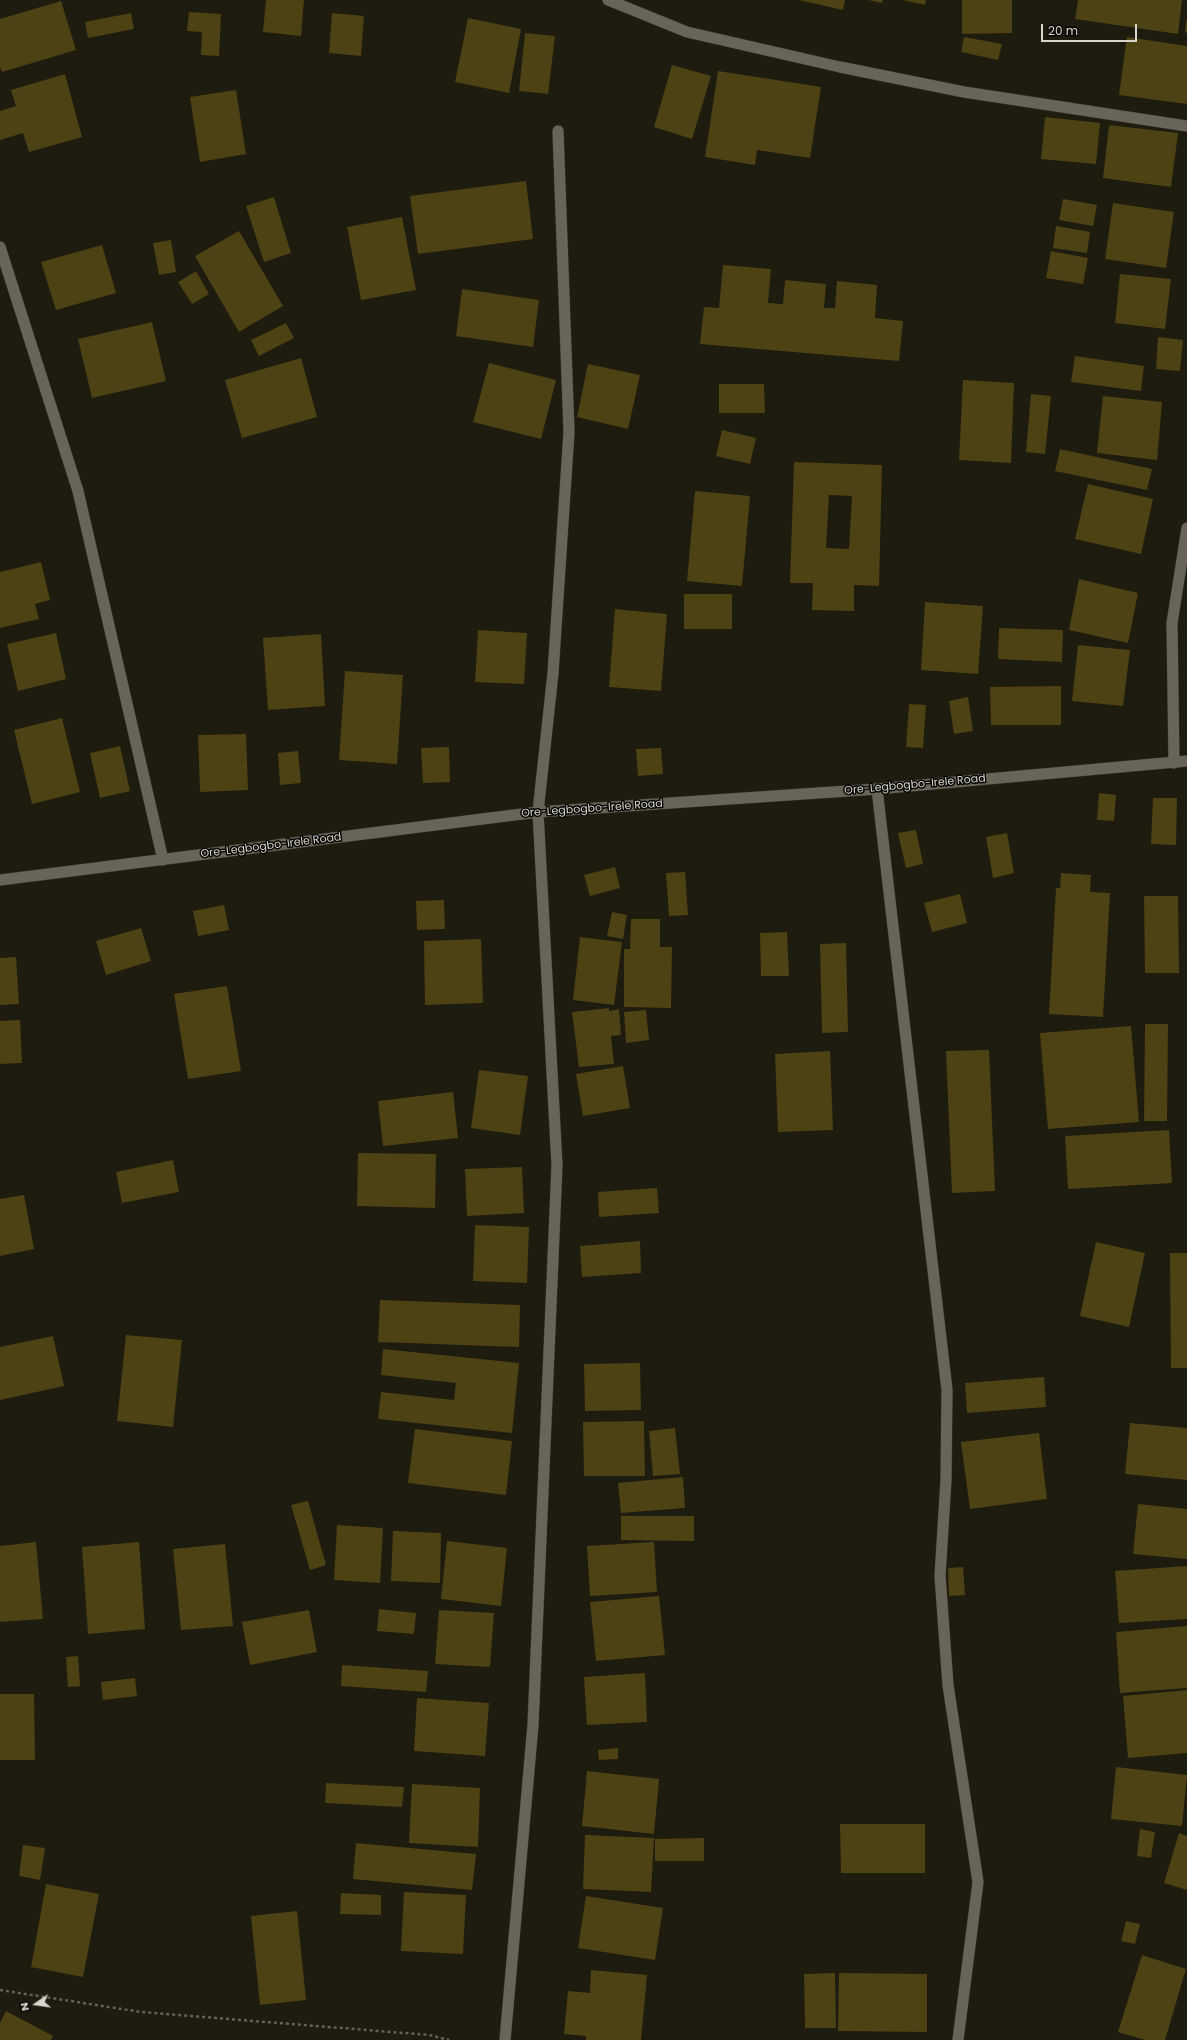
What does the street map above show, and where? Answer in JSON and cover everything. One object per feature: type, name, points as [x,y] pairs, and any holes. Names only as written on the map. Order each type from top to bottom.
[{"type":"street","points":[[608,0],[687,32],[840,67],[964,92],[1187,126]]},
{"type":"street","points":[[505,2040],[534,1725],[557,1165],[538,812],[553,673],[569,432],[558,131]]},
{"type":"street","points":[[0,247],[78,491],[163,860]]},
{"type":"street","points":[[1174,763],[1172,622],[1187,528]]},
{"type":"street","name":"Ore-Legbogbo-Irele Road","points":[[0,880],[538,812],[877,789],[1187,761]]},
{"type":"street","points":[[877,789],[947,1390],[946,1480],[940,1576],[948,1685],[978,1882],[958,2040]]},
{"type":"path","points":[[0,1990],[141,2012],[429,2035],[449,2040]]},
{"type":"building","points":[[266,0],[304,0],[301,36],[263,32]]},
{"type":"building","points":[[799,0],[845,0],[843,10]]},
{"type":"building","points":[[868,0],[883,0],[882,3]]},
{"type":"building","points":[[903,0],[926,0],[925,5]]},
{"type":"building","points":[[962,0],[1012,0],[1012,33],[962,34]]},
{"type":"building","points":[[1078,0],[1182,0],[1178,34],[1075,19]]},
{"type":"building","points":[[61,1],[76,50],[2,72],[0,67],[0,19]]},
{"type":"building","points":[[189,12],[221,14],[219,56],[201,55],[202,32],[187,31]]},
{"type":"building","points":[[131,13],[134,29],[88,38],[85,22]]},
{"type":"building","points":[[332,13],[364,16],[361,56],[329,53]]},
{"type":"building","points":[[468,18],[521,29],[509,93],[455,82]]},
{"type":"building","points":[[1187,21],[1187,33],[1185,32]]},
{"type":"building","points":[[525,33],[555,36],[548,94],[519,91]]},
{"type":"building","points":[[964,37],[1002,44],[998,60],[961,52]]},
{"type":"building","points":[[1127,37],[1187,46],[1187,104],[1119,95]]},
{"type":"building","points":[[672,65],[711,76],[692,139],[654,127]]},
{"type":"building","points":[[718,71],[821,87],[810,158],[757,150],[755,165],[705,157]]},
{"type":"building","points":[[65,74],[82,137],[29,152],[23,133],[0,140],[0,111],[16,106],[11,90]]},
{"type":"building","points":[[236,90],[246,154],[200,162],[190,97]]},
{"type":"building","points":[[1045,117],[1100,123],[1096,164],[1041,159]]},
{"type":"building","points":[[1109,125],[1178,133],[1171,187],[1103,178]]},
{"type":"building","points":[[526,181],[533,239],[418,254],[410,196]]},
{"type":"building","points":[[274,197],[291,253],[264,262],[246,206]]},
{"type":"building","points":[[1063,199],[1097,205],[1093,226],[1059,220]]},
{"type":"building","points":[[1113,203],[1174,212],[1166,268],[1105,259]]},
{"type":"building","points":[[402,217],[416,290],[361,300],[347,227]]},
{"type":"building","points":[[1056,226],[1090,232],[1087,253],[1053,248]]},
{"type":"building","points":[[239,231],[283,306],[239,332],[195,256]]},
{"type":"building","points":[[171,240],[176,272],[159,275],[153,243]]},
{"type":"building","points":[[102,245],[116,293],[56,310],[41,262]]},
{"type":"building","points":[[1051,251],[1088,258],[1083,284],[1046,278]]},
{"type":"building","points":[[723,265],[771,269],[768,303],[783,304],[785,280],[826,284],[824,308],[835,308],[837,281],[877,285],[875,318],[903,321],[899,361],[700,344],[704,307],[719,308]]},
{"type":"building","points":[[196,271],[209,294],[192,304],[178,282]]},
{"type":"building","points":[[1120,274],[1171,279],[1165,329],[1115,323]]},
{"type":"building","points":[[462,289],[539,300],[533,347],[456,336]]},
{"type":"building","points":[[152,322],[166,381],[92,398],[78,339]]},
{"type":"building","points":[[286,323],[294,338],[259,356],[251,340]]},
{"type":"building","points":[[1158,337],[1183,340],[1180,371],[1156,369]]},
{"type":"building","points":[[1075,356],[1144,366],[1141,391],[1071,382]]},
{"type":"building","points":[[301,358],[317,417],[242,438],[225,380]]},
{"type":"building","points":[[489,363],[556,380],[541,439],[473,422]]},
{"type":"building","points":[[588,364],[640,375],[628,429],[577,417]]},
{"type":"building","points":[[963,380],[1014,383],[1011,463],[959,460]]},
{"type":"building","points":[[719,384],[764,384],[765,413],[719,413]]},
{"type":"building","points":[[1031,394],[1051,396],[1045,454],[1026,452]]},
{"type":"building","points":[[1103,396],[1162,402],[1157,460],[1097,453]]},
{"type":"building","points":[[722,430],[756,438],[750,464],[716,456]]},
{"type":"building","points":[[1060,449],[1152,469],[1147,490],[1055,471]]},
{"type":"building","points":[[794,462],[882,465],[879,586],[854,585],[854,611],[812,610],[813,583],[790,583]],"holes":[[[829,495],[852,496],[849,549],[826,548]]]},
{"type":"building","points":[[1088,484],[1153,499],[1141,554],[1075,539]]},
{"type":"building","points":[[695,491],[750,496],[742,586],[687,581]]},
{"type":"building","points":[[41,562],[50,600],[35,604],[39,619],[0,628],[0,572]]},
{"type":"building","points":[[1079,579],[1138,593],[1128,643],[1069,630]]},
{"type":"building","points":[[684,594],[732,594],[732,629],[684,629]]},
{"type":"building","points":[[925,602],[983,606],[978,674],[921,670]]},
{"type":"building","points":[[615,609],[667,614],[661,691],[609,687]]},
{"type":"building","points":[[999,628],[1063,630],[1062,662],[998,659]]},
{"type":"building","points":[[478,630],[527,633],[524,684],[475,682]]},
{"type":"building","points":[[56,633],[66,679],[18,691],[7,644]]},
{"type":"building","points":[[321,634],[325,706],[268,710],[263,638]]},
{"type":"building","points":[[1078,645],[1130,650],[1123,706],[1072,701]]},
{"type":"building","points":[[345,671],[403,675],[397,764],[339,760]]},
{"type":"building","points":[[1061,686],[1061,725],[991,725],[990,687]]},
{"type":"building","points":[[968,697],[973,731],[954,734],[949,701]]},
{"type":"building","points":[[909,704],[926,705],[923,748],[906,747]]},
{"type":"building","points":[[62,718],[80,792],[32,804],[14,730]]},
{"type":"building","points":[[246,734],[248,790],[200,792],[198,735]]},
{"type":"building","points":[[120,746],[130,791],[100,798],[90,753]]},
{"type":"building","points":[[449,747],[450,782],[423,783],[421,748]]},
{"type":"building","points":[[661,748],[663,774],[638,776],[636,749]]},
{"type":"building","points":[[298,751],[301,783],[280,785],[278,753]]},
{"type":"building","points":[[1099,793],[1116,795],[1114,821],[1097,820]]},
{"type":"building","points":[[1153,798],[1177,798],[1176,845],[1151,844]]},
{"type":"building","points":[[916,830],[923,864],[906,868],[898,833]]},
{"type":"building","points":[[1007,833],[1014,873],[993,878],[986,837]]},
{"type":"building","points":[[615,867],[620,888],[590,896],[584,875]]},
{"type":"building","points":[[685,872],[688,915],[669,916],[666,873]]},
{"type":"building","points":[[1061,873],[1091,875],[1090,892],[1110,893],[1103,1017],[1049,1014],[1056,888],[1060,888]]},
{"type":"building","points":[[960,894],[967,923],[932,932],[924,903]]},
{"type":"building","points":[[1144,896],[1178,896],[1179,973],[1145,973]]},
{"type":"building","points":[[444,900],[445,929],[417,930],[416,901]]},
{"type":"building","points":[[224,905],[229,930],[198,936],[193,911]]},
{"type":"building","points":[[612,912],[627,915],[623,939],[607,936]]},
{"type":"building","points":[[631,919],[660,919],[660,947],[672,947],[671,1008],[624,1007],[624,949],[630,949]]},
{"type":"building","points":[[141,928],[151,961],[106,975],[96,941]]},
{"type":"building","points":[[787,932],[789,976],[761,976],[760,933]]},
{"type":"building","points":[[580,937],[622,942],[614,1005],[573,1000]]},
{"type":"building","points":[[481,939],[483,1003],[425,1005],[424,941]]},
{"type":"building","points":[[846,943],[848,1032],[822,1033],[820,944]]},
{"type":"building","points":[[16,957],[19,1004],[0,1005],[0,958]]},
{"type":"building","points":[[227,986],[241,1071],[188,1079],[174,994]]},
{"type":"building","points":[[609,1008],[609,1011],[619,1009],[621,1035],[611,1036],[614,1064],[579,1067],[572,1012]]},
{"type":"building","points":[[646,1010],[649,1040],[626,1043],[624,1012]]},
{"type":"building","points":[[20,1020],[22,1063],[0,1064],[0,1021]]},
{"type":"building","points":[[1145,1024],[1168,1024],[1167,1121],[1144,1121]]},
{"type":"building","points":[[1131,1026],[1139,1122],[1048,1129],[1040,1033]]},
{"type":"building","points":[[989,1050],[995,1191],[952,1193],[946,1051]]},
{"type":"building","points":[[830,1051],[833,1130],[778,1132],[775,1054]]},
{"type":"building","points":[[623,1066],[630,1108],[583,1116],[576,1074]]},
{"type":"building","points":[[479,1070],[528,1076],[520,1135],[471,1128]]},
{"type":"building","points":[[453,1092],[458,1138],[383,1146],[378,1101]]},
{"type":"building","points":[[1169,1130],[1172,1183],[1068,1189],[1065,1136]]},
{"type":"building","points":[[358,1153],[436,1154],[435,1208],[357,1206]]},
{"type":"building","points":[[173,1160],[179,1192],[122,1203],[116,1172]]},
{"type":"building","points":[[522,1167],[524,1213],[467,1216],[465,1169]]},
{"type":"building","points":[[657,1188],[659,1213],[599,1217],[598,1192]]},
{"type":"building","points":[[24,1195],[34,1249],[0,1256],[0,1199]]},
{"type":"building","points":[[475,1225],[529,1227],[527,1283],[473,1281]]},
{"type":"building","points":[[640,1241],[641,1273],[582,1277],[580,1246]]},
{"type":"building","points":[[1096,1242],[1145,1253],[1129,1327],[1080,1316]]},
{"type":"building","points":[[1170,1253],[1187,1253],[1187,1368],[1171,1368]]},
{"type":"building","points":[[380,1300],[520,1305],[519,1347],[378,1342]]},
{"type":"building","points":[[126,1335],[182,1340],[173,1427],[117,1421]]},
{"type":"building","points":[[53,1336],[64,1386],[0,1400],[0,1347]]},
{"type":"building","points":[[383,1349],[519,1363],[512,1433],[378,1419],[381,1392],[454,1400],[456,1383],[381,1375]]},
{"type":"building","points":[[640,1363],[641,1410],[585,1411],[584,1364]]},
{"type":"building","points":[[1044,1377],[1046,1407],[967,1413],[965,1383]]},
{"type":"building","points":[[644,1421],[645,1476],[584,1476],[583,1422]]},
{"type":"building","points":[[1130,1423],[1187,1428],[1187,1480],[1125,1474]]},
{"type":"building","points":[[675,1428],[680,1474],[653,1476],[649,1431]]},
{"type":"building","points":[[415,1429],[512,1441],[506,1495],[408,1483]]},
{"type":"building","points":[[1039,1433],[1047,1499],[970,1509],[961,1442]]},
{"type":"building","points":[[683,1477],[685,1508],[621,1513],[618,1483]]},
{"type":"building","points":[[308,1501],[326,1565],[310,1570],[291,1505]]},
{"type":"building","points":[[1138,1504],[1187,1509],[1187,1559],[1133,1554]]},
{"type":"building","points":[[621,1516],[694,1516],[694,1541],[621,1540]]},
{"type":"building","points":[[337,1525],[383,1528],[380,1583],[334,1580]]},
{"type":"building","points":[[393,1531],[441,1533],[440,1583],[391,1581]]},
{"type":"building","points":[[447,1541],[507,1548],[501,1606],[441,1599]]},
{"type":"building","points":[[36,1542],[43,1619],[0,1622],[0,1546]]},
{"type":"building","points":[[139,1542],[145,1629],[88,1634],[82,1547]]},
{"type":"building","points":[[654,1542],[657,1592],[590,1596],[587,1546]]},
{"type":"building","points":[[225,1544],[233,1626],[181,1630],[173,1549]]},
{"type":"building","points":[[1187,1566],[1187,1619],[1119,1623],[1115,1571]]},
{"type":"building","points":[[963,1567],[965,1595],[949,1596],[948,1568]]},
{"type":"building","points":[[659,1596],[665,1655],[596,1661],[590,1602]]},
{"type":"building","points":[[379,1609],[416,1613],[414,1634],[377,1631]]},
{"type":"building","points":[[309,1610],[317,1652],[250,1665],[242,1622]]},
{"type":"building","points":[[439,1610],[494,1613],[490,1667],[435,1664]]},
{"type":"building","points":[[1187,1626],[1187,1688],[1120,1693],[1116,1632]]},
{"type":"building","points":[[78,1656],[80,1686],[68,1687],[66,1657]]},
{"type":"building","points":[[342,1665],[428,1671],[426,1692],[341,1686]]},
{"type":"building","points":[[645,1673],[647,1722],[587,1725],[584,1677]]},
{"type":"building","points":[[135,1678],[137,1696],[103,1700],[101,1682]]},
{"type":"building","points":[[1187,1690],[1187,1753],[1128,1758],[1123,1696]]},
{"type":"building","points":[[0,1694],[34,1694],[35,1760],[0,1760]]},
{"type":"building","points":[[417,1698],[489,1703],[485,1756],[414,1751]]},
{"type":"building","points":[[618,1748],[618,1759],[599,1760],[598,1750]]},
{"type":"building","points":[[1116,1767],[1187,1775],[1182,1826],[1111,1819]]},
{"type":"building","points":[[587,1771],[659,1779],[654,1834],[582,1826]]},
{"type":"building","points":[[326,1783],[404,1787],[402,1807],[325,1803]]},
{"type":"building","points":[[412,1784],[480,1788],[478,1847],[409,1843]]},
{"type":"building","points":[[840,1824],[925,1824],[925,1873],[841,1873]]},
{"type":"building","points":[[1140,1829],[1155,1832],[1151,1858],[1137,1856]]},
{"type":"building","points":[[1179,1833],[1187,1836],[1187,1890],[1164,1883]]},
{"type":"building","points":[[585,1835],[654,1838],[651,1892],[583,1889]]},
{"type":"building","points":[[704,1838],[704,1861],[655,1861],[655,1839]]},
{"type":"building","points":[[356,1843],[476,1854],[472,1890],[353,1879]]},
{"type":"building","points":[[23,1845],[45,1848],[40,1880],[19,1876]]},
{"type":"building","points":[[46,1884],[99,1894],[83,1977],[31,1967]]},
{"type":"building","points":[[404,1892],[466,1895],[463,1954],[401,1951]]},
{"type":"building","points":[[341,1893],[381,1895],[381,1915],[340,1914]]},
{"type":"building","points":[[586,1896],[663,1908],[655,1960],[578,1948]]},
{"type":"building","points":[[297,1911],[306,2000],[260,2005],[251,1916]]},
{"type":"building","points":[[1126,1921],[1140,1924],[1135,1944],[1121,1941]]},
{"type":"building","points":[[1142,1955],[1186,1969],[1165,2040],[1145,2040],[1118,2032]]},
{"type":"building","points":[[591,1970],[647,1975],[641,2040],[586,2040],[586,2036],[564,2034],[568,1991],[590,1993]]},
{"type":"building","points":[[835,1973],[836,2028],[805,2028],[804,1974]]},
{"type":"building","points":[[839,1973],[927,1974],[927,2032],[838,2031]]},
{"type":"building","points":[[6,2011],[53,2036],[51,2040],[0,2040],[0,2023]]}]
